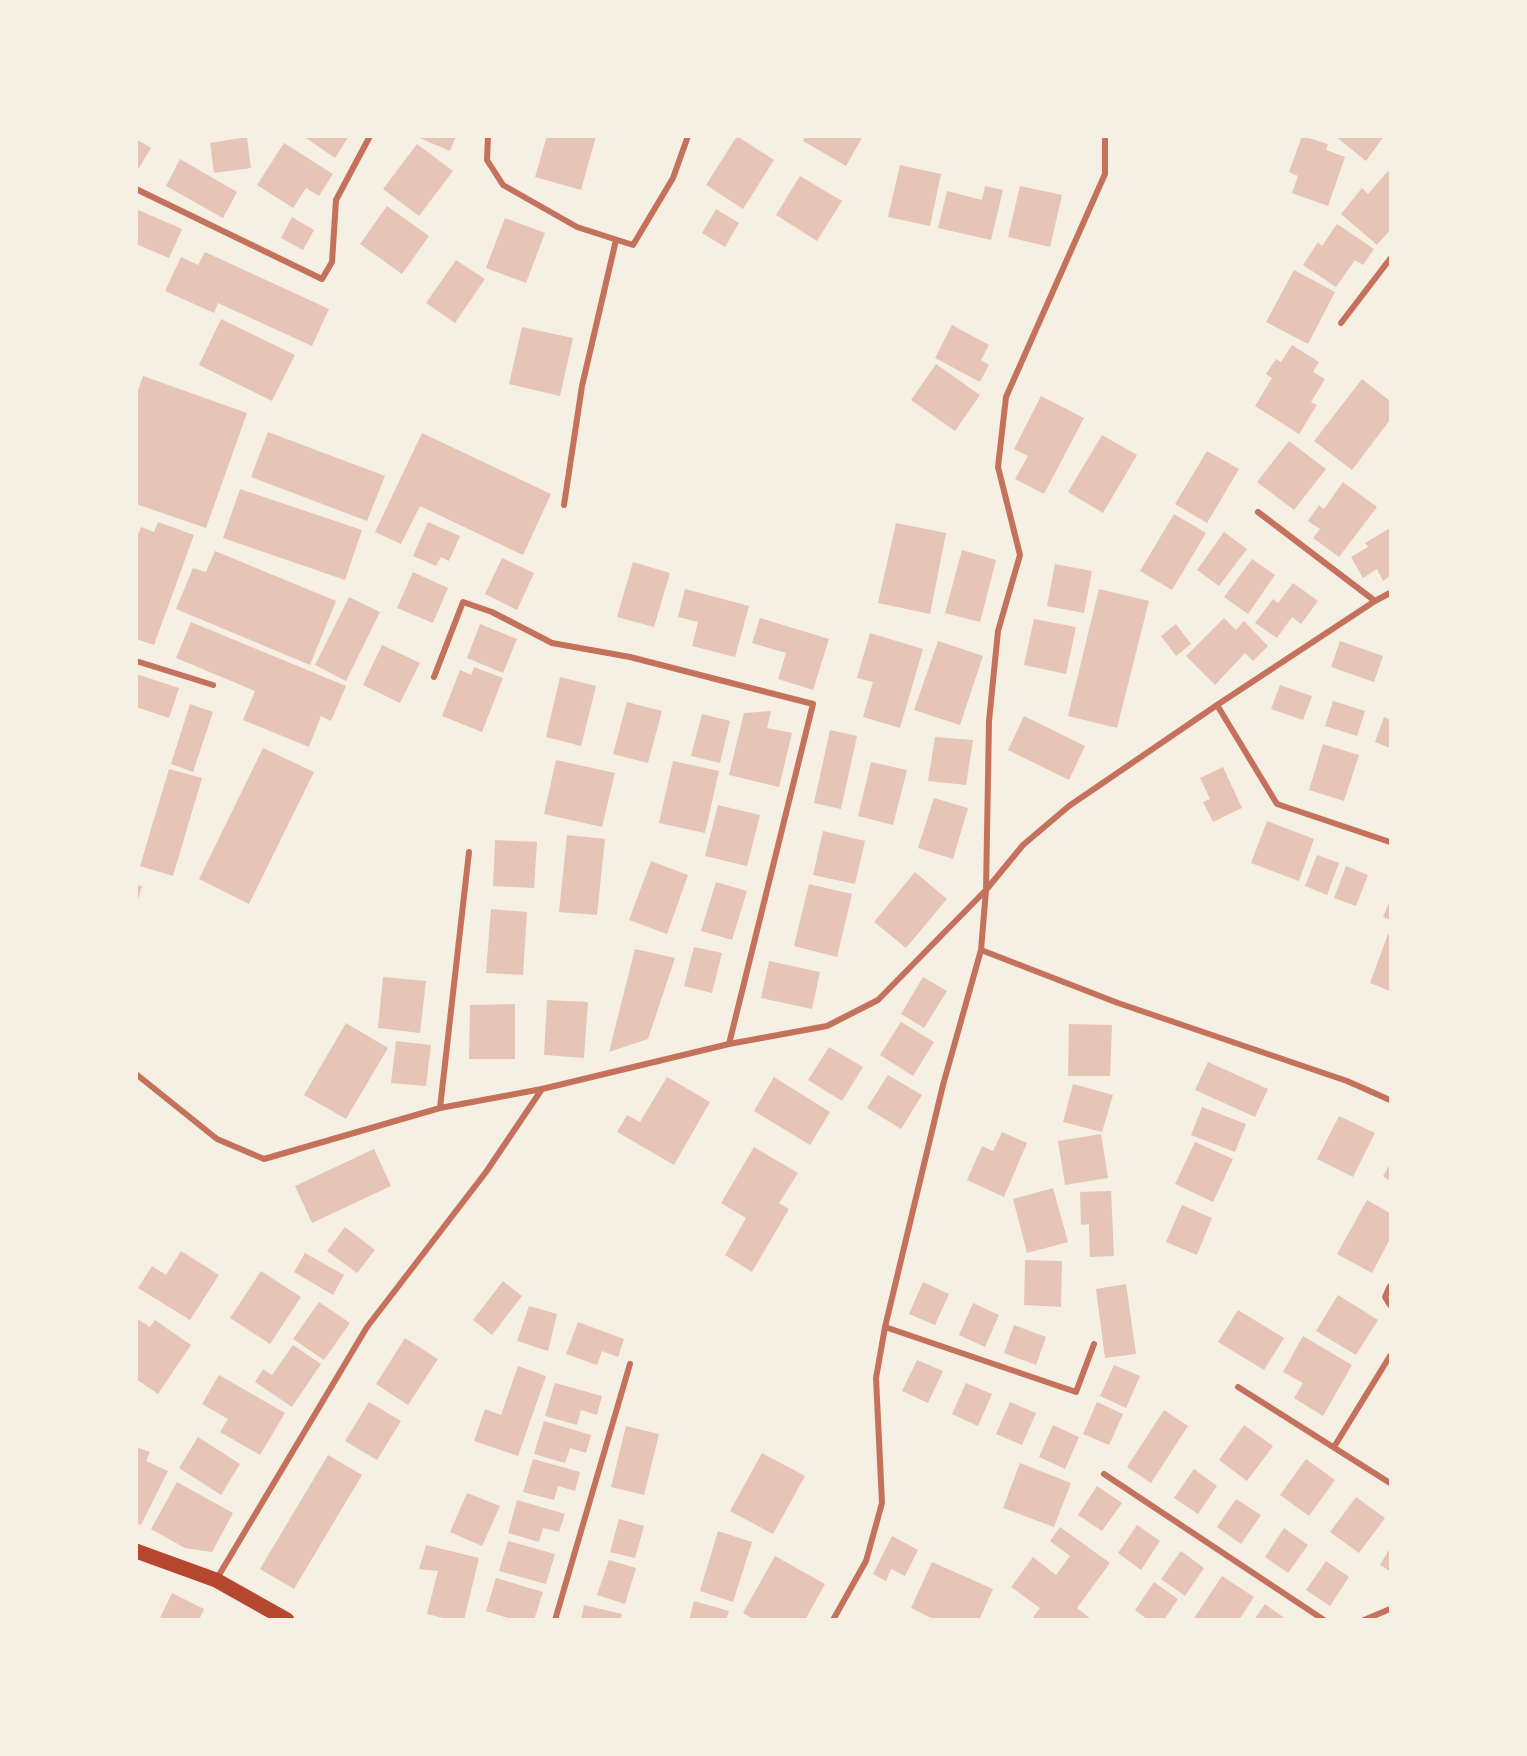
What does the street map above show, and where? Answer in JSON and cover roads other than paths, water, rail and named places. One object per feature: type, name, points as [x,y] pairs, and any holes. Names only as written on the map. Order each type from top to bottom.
[{"type":"main road","points":[[136,1551],[216,1580],[287,1620]]},
{"type":"street","points":[[136,189],[322,279],[332,262],[336,200],[370,136]]},
{"type":"street","points":[[488,136],[487,160],[503,185],[577,227],[633,245],[673,178],[688,136]]},
{"type":"street","points":[[833,1620],[866,1561],[882,1503],[876,1378],[885,1327],[943,1085],[981,950],[986,890],[989,721],[999,631],[1020,555],[998,467],[1006,397],[1105,174],[1105,136]]},
{"type":"street","points":[[564,505],[582,386],[616,240]]},
{"type":"street","points":[[1341,323],[1390,259]]},
{"type":"street","points":[[1258,512],[1375,601]]},
{"type":"street","points":[[136,1074],[217,1139],[264,1159],[440,1108],[542,1089],[729,1044],[827,1026],[878,1000],[986,890],[1023,845],[1069,806],[1217,705],[1390,593]]},
{"type":"street","points":[[434,677],[463,602],[492,612],[552,643],[630,657],[813,704],[729,1044]]},
{"type":"street","points":[[136,661],[213,685]]},
{"type":"street","points":[[1217,705],[1277,804],[1390,842]]},
{"type":"street","points":[[440,1108],[469,852]]},
{"type":"street","points":[[981,950],[1118,1003],[1347,1081],[1390,1100]]},
{"type":"street","points":[[216,1580],[367,1327],[486,1172],[542,1089]]},
{"type":"street","points":[[1390,1286],[1385,1297],[1390,1305]]},
{"type":"street","points":[[885,1327],[1076,1392],[1094,1344]]},
{"type":"street","points":[[1334,1447],[1390,1356]]},
{"type":"street","points":[[555,1620],[630,1364]]},
{"type":"street","points":[[1238,1387],[1390,1483]]},
{"type":"street","points":[[1104,1474],[1324,1620]]},
{"type":"street","points":[[1364,1620],[1390,1610]]}]
